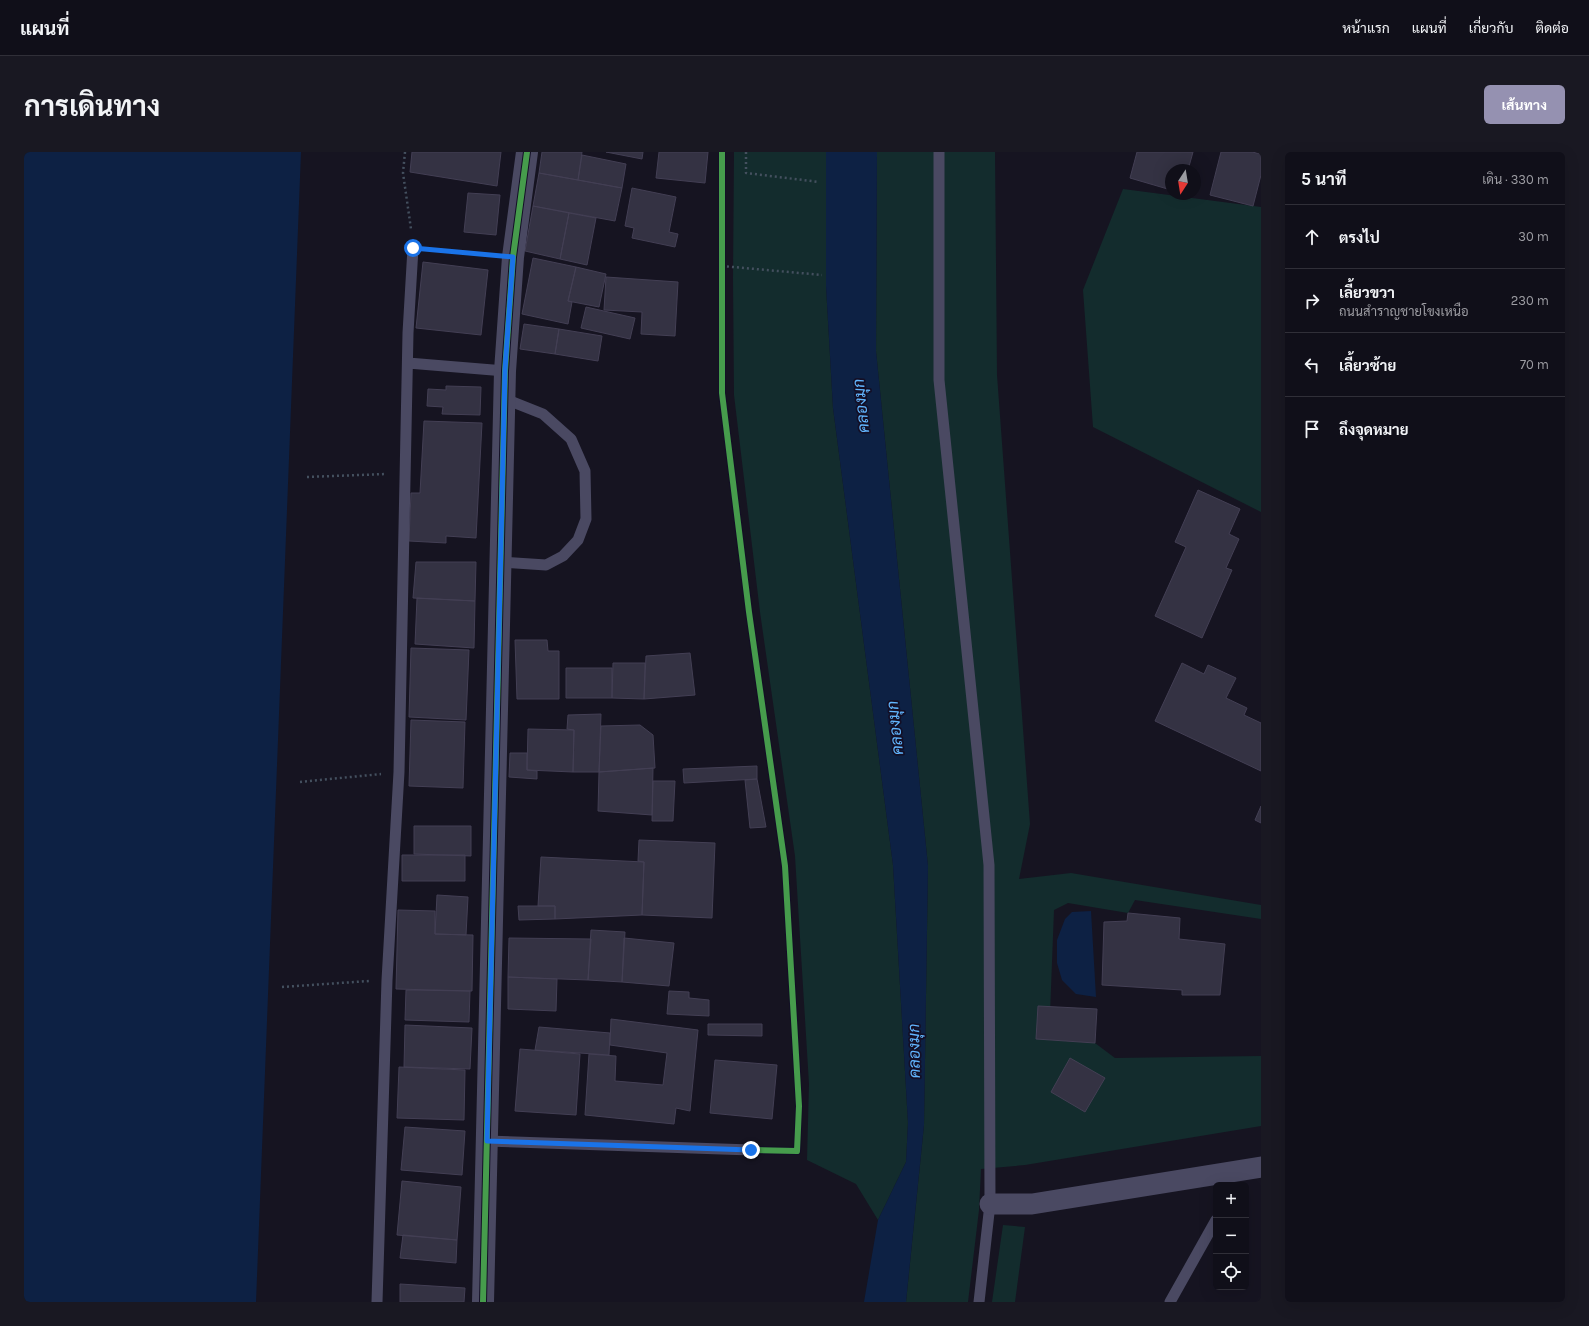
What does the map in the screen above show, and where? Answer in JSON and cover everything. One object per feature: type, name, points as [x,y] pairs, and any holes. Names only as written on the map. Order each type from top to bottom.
[{"type":"street","points":[[483,1302],[505,370],[513,257],[527,152]]},
{"type":"street","points":[[990,1204],[1032,1204],[1233,1178],[1261,1166]]},
{"type":"lane","points":[[939,152],[939,380],[989,865],[990,1204],[979,1302]]},
{"type":"lane","points":[[378,1302],[387,980],[399,772],[408,333],[413,248]]},
{"type":"lane","points":[[408,363],[505,370]]},
{"type":"lane","points":[[501,562],[546,565],[563,556],[578,540],[586,519],[584,472],[571,439],[543,414],[505,399]]},
{"type":"lane","points":[[487,1141],[751,1150]]},
{"type":"lane","points":[[1170,1302],[1213,1225]]},
{"type":"path","points":[[405,152],[403,173],[413,248],[513,257]]},
{"type":"path","points":[[746,152],[746,173],[819,182]]},
{"type":"path","points":[[722,259],[722,274]]},
{"type":"path","points":[[722,266],[822,275]]},
{"type":"path","points":[[307,477],[405,474]]},
{"type":"path","points":[[300,782],[399,772]]},
{"type":"path","points":[[282,987],[387,980]]},
{"type":"green space","points":[[734,152],[826,152],[826,286],[833,408],[893,865],[908,1123],[906,1162],[878,1220],[856,1184],[807,1160],[809,1084],[795,856],[760,612],[734,395]]},
{"type":"green space","points":[[877,152],[995,152],[997,375],[1030,824],[1019,879],[1071,873],[1261,905],[1261,919],[1135,900],[1128,913],[1068,903],[1054,910],[1049,1040],[1095,1043],[1115,1058],[1261,1056],[1261,1126],[1025,1165],[981,1169],[979,1210],[968,1302],[906,1302],[924,1125],[928,866],[876,351]]},
{"type":"green space","points":[[1123,189],[1165,194],[1165,200],[1201,199],[1261,207],[1261,512],[1093,427],[1083,290]]},
{"type":"green space","points":[[1003,1225],[1025,1227],[1015,1302],[992,1302]]},
{"type":"water","points":[[24,152],[301,152],[256,1302],[24,1302]]},
{"type":"water","name":"คลองมุก","points":[[826,152],[877,152],[876,351],[928,866],[924,1125],[906,1302],[864,1302],[878,1220],[906,1162],[908,1123],[893,865],[833,408],[826,286]]},
{"type":"water","points":[[1091,911],[1096,997],[1076,994],[1062,980],[1057,963],[1057,940],[1065,919],[1072,912]]},
{"type":"building","points":[[412,152],[501,152],[497,186],[410,172]]},
{"type":"building","points":[[542,152],[582,152],[578,180],[539,173]]},
{"type":"building","points":[[606,152],[643,152],[642,159]]},
{"type":"building","points":[[659,152],[708,152],[705,183],[656,178]]},
{"type":"building","points":[[1137,152],[1193,152],[1190,164],[1165,164],[1165,188],[1130,178]]},
{"type":"building","points":[[1221,152],[1252,152],[1261,154],[1261,175],[1253,206],[1210,195]]},
{"type":"building","points":[[582,155],[626,164],[622,188],[578,180]]},
{"type":"building","points":[[539,173],[622,188],[615,221],[533,206]]},
{"type":"building","points":[[632,188],[676,197],[669,232],[678,234],[675,247],[632,238],[634,228],[625,226]]},
{"type":"building","points":[[468,193],[500,195],[496,235],[464,232]]},
{"type":"building","points":[[533,206],[569,213],[560,259],[525,251]]},
{"type":"building","points":[[569,213],[596,218],[587,265],[560,259]]},
{"type":"building","points":[[533,258],[576,267],[568,301],[572,302],[568,324],[522,314]]},
{"type":"building","points":[[423,262],[488,270],[481,335],[416,328]]},
{"type":"building","points":[[576,267],[606,274],[599,307],[568,301]]},
{"type":"building","points":[[606,277],[678,282],[675,336],[641,334],[642,312],[604,310]]},
{"type":"building","points":[[586,307],[635,318],[630,339],[581,328]]},
{"type":"building","points":[[524,324],[559,329],[555,354],[520,349]]},
{"type":"building","points":[[559,329],[602,336],[598,361],[555,354]]},
{"type":"building","points":[[446,386],[481,387],[480,415],[442,414],[443,407],[427,406],[428,389],[446,390]]},
{"type":"building","points":[[424,421],[482,423],[476,538],[446,536],[446,543],[409,541],[411,493],[420,493]]},
{"type":"building","points":[[1198,490],[1240,509],[1229,534],[1239,539],[1226,568],[1232,570],[1202,638],[1155,616],[1186,547],[1175,542]]},
{"type":"building","points":[[416,562],[476,562],[475,601],[413,598]]},
{"type":"building","points":[[417,598],[475,601],[474,648],[415,644]]},
{"type":"building","points":[[515,640],[547,640],[548,651],[559,651],[559,699],[517,699]]},
{"type":"building","points":[[411,648],[469,650],[466,720],[409,717]]},
{"type":"building","points":[[690,653],[695,695],[644,699],[646,656]]},
{"type":"building","points":[[613,663],[645,663],[644,699],[612,698]]},
{"type":"building","points":[[1182,663],[1204,674],[1208,665],[1236,678],[1226,698],[1247,708],[1244,715],[1261,723],[1261,771],[1155,721]]},
{"type":"building","points":[[566,668],[612,668],[612,698],[566,698]]},
{"type":"building","points":[[601,714],[599,772],[573,772],[574,730],[567,729],[568,715]]},
{"type":"building","points":[[411,720],[465,722],[463,788],[409,786]]},
{"type":"building","points":[[640,725],[653,735],[655,768],[599,772],[601,726]]},
{"type":"building","points":[[528,729],[574,730],[573,772],[527,770]]},
{"type":"building","points":[[510,753],[527,753],[527,770],[537,771],[537,779],[509,777]]},
{"type":"building","points":[[757,766],[757,779],[684,783],[683,769]]},
{"type":"building","points":[[653,768],[652,815],[598,811],[599,772]]},
{"type":"building","points":[[757,779],[766,827],[750,828],[745,780]]},
{"type":"building","points":[[653,781],[675,781],[673,821],[652,821]]},
{"type":"building","points":[[1261,806],[1261,823],[1255,820]]},
{"type":"building","points":[[414,826],[471,826],[471,856],[414,854]]},
{"type":"building","points":[[639,840],[715,843],[712,918],[642,915],[644,862],[638,861]]},
{"type":"building","points":[[402,855],[465,855],[465,881],[402,881]]},
{"type":"building","points":[[541,857],[644,862],[642,915],[555,919],[555,906],[538,906]]},
{"type":"building","points":[[437,895],[468,897],[466,935],[435,934]]},
{"type":"building","points":[[518,906],[555,906],[555,919],[519,920]]},
{"type":"building","points":[[398,910],[435,911],[435,934],[473,935],[472,991],[396,989]]},
{"type":"building","points":[[1128,913],[1180,918],[1179,939],[1225,944],[1220,995],[1182,995],[1182,990],[1102,985],[1104,922],[1127,921]]},
{"type":"building","points":[[591,930],[625,932],[622,982],[588,980]]},
{"type":"building","points":[[509,938],[591,939],[588,980],[508,977]]},
{"type":"building","points":[[624,938],[674,943],[669,986],[622,982]]},
{"type":"building","points":[[508,977],[557,979],[556,1011],[508,1009]]},
{"type":"building","points":[[406,990],[470,991],[469,1022],[405,1020]]},
{"type":"building","points":[[669,991],[689,992],[689,998],[709,1000],[709,1016],[667,1014]]},
{"type":"building","points":[[1038,1006],[1097,1009],[1095,1043],[1036,1039]]},
{"type":"building","points":[[611,1019],[698,1030],[690,1111],[676,1108],[674,1124],[585,1115],[589,1054],[616,1056],[615,1081],[663,1085],[667,1053],[610,1045]]},
{"type":"building","points":[[708,1024],[762,1024],[762,1036],[708,1035]]},
{"type":"building","points":[[405,1025],[472,1028],[470,1069],[404,1067]]},
{"type":"building","points":[[539,1027],[610,1033],[609,1055],[535,1050]]},
{"type":"building","points":[[520,1049],[580,1054],[576,1115],[515,1111]]},
{"type":"building","points":[[1070,1058],[1105,1078],[1085,1112],[1051,1092]]},
{"type":"building","points":[[715,1060],[777,1065],[772,1119],[710,1113]]},
{"type":"building","points":[[399,1067],[465,1070],[464,1120],[397,1118]]},
{"type":"building","points":[[405,1127],[465,1131],[462,1175],[401,1170]]},
{"type":"building","points":[[402,1181],[461,1187],[457,1240],[397,1235]]},
{"type":"building","points":[[403,1235],[457,1240],[456,1263],[400,1258]]},
{"type":"building","points":[[400,1284],[465,1288],[464,1302],[400,1302]]},
{"type":"cycle path","points":[[483,1302],[505,371],[513,257],[527,152]]},
{"type":"cycle path","points":[[722,152],[722,393],[749,612],[785,866],[799,1106],[797,1151],[751,1150]]},
{"type":"route","points":[[413,248],[513,257],[505,370],[487,1141],[751,1150]]}]
